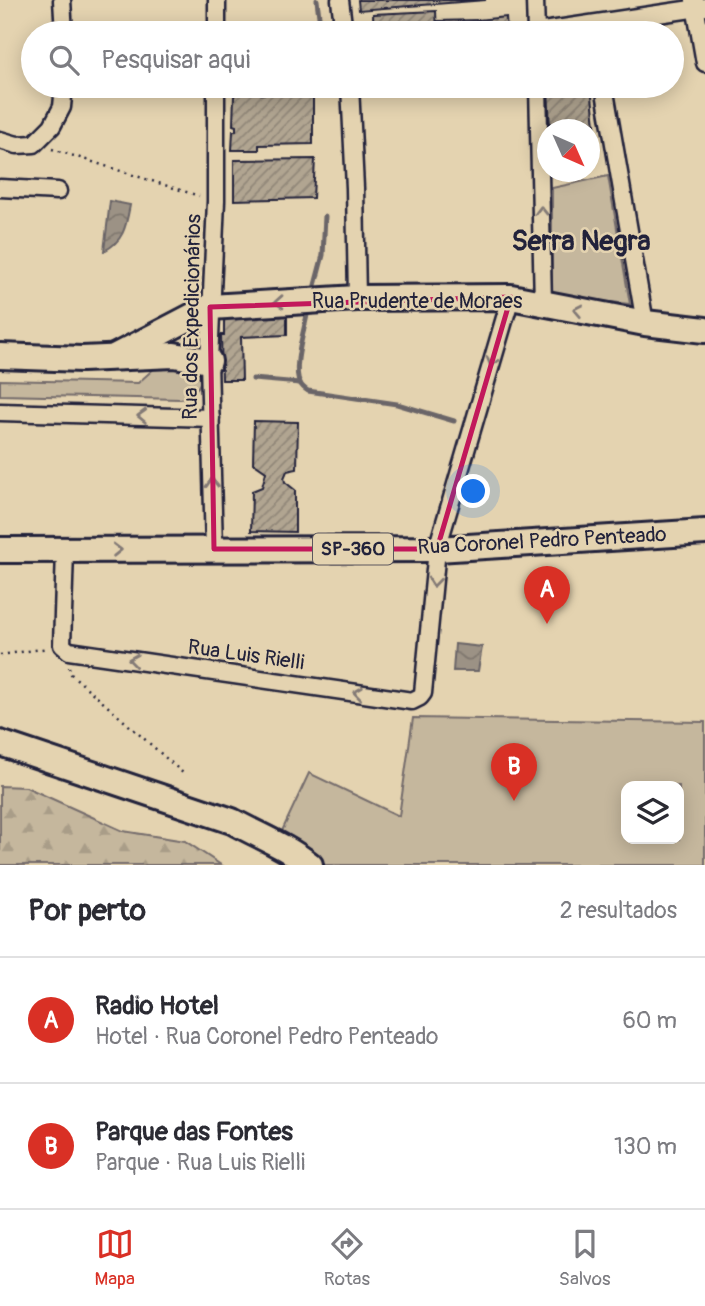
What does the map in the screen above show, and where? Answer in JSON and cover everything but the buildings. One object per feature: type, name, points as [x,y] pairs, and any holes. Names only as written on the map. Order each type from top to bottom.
[{"type":"main road","name":"Rua Prudente de Moraes","points":[[210,307],[357,298],[511,297],[645,323],[705,330]]},
{"type":"main road","points":[[116,356],[210,307]]},
{"type":"main road","points":[[0,356],[82,359],[173,355],[209,361]]},
{"type":"main road","name":"Rua Coronel Pedro Penteado","points":[[0,550],[437,549],[705,532]]},
{"type":"main road","points":[[0,743],[232,821],[258,836],[290,849],[310,865]]},
{"type":"street","points":[[62,0],[63,21]]},
{"type":"street","points":[[217,0],[217,21]]},
{"type":"street","points":[[340,0],[343,21]]},
{"type":"street","points":[[535,0],[536,21]]},
{"type":"street","points":[[626,21],[698,5],[705,63]]},
{"type":"street","points":[[0,140],[17,145],[34,144],[52,126],[62,107],[63,98]]},
{"type":"street","name":"Rua dos Expedicionários","points":[[214,549],[209,361],[216,201],[216,98]]},
{"type":"street","points":[[351,98],[357,298]]},
{"type":"street","points":[[538,98],[543,304]]},
{"type":"street","points":[[606,98],[645,323]]},
{"type":"street","points":[[0,188],[58,191]]},
{"type":"street","points":[[437,549],[511,297]]},
{"type":"street","points":[[0,412],[211,418]]},
{"type":"street","name":"Rua Luis Rielli","points":[[62,645],[73,652],[412,701],[423,693],[437,549]]},
{"type":"street","points":[[62,645],[65,551]]},
{"type":"path","points":[[34,144],[216,201]]},
{"type":"path","points":[[0,655],[62,645],[71,674],[184,774]]},
{"type":"highlighted area","points":[[511,297],[437,549],[214,549],[210,307]]},
{"type":"green space","points":[[608,176],[630,304],[552,296],[552,188],[580,182],[600,182],[600,178]]},
{"type":"green space","points":[[157,366],[195,368],[201,380],[200,384],[181,399],[0,395],[0,380],[138,383]]},
{"type":"green space","points":[[413,718],[705,722],[705,865],[320,865],[282,831],[309,773],[399,816]]},
{"type":"green space","points":[[0,786],[26,787],[123,831],[185,841],[221,865],[0,865]]},
{"type":"water","points":[[110,201],[130,205],[120,238],[104,251]]},
{"type":"water","points":[[455,644],[482,647],[478,671],[453,671]]},
{"type":"waterway","points":[[317,0],[320,21]]},
{"type":"waterway","points":[[314,289],[323,255],[325,216]]},
{"type":"waterway","points":[[307,315],[297,369],[300,383],[308,391],[397,404],[454,421]]},
{"type":"waterway","points":[[253,379],[300,383]]},
{"type":"place","name":"Radio Hotel","points":[[547,624]]},
{"type":"place","name":"Parque das Fontes","points":[[514,801]]},
{"type":"district","name":"Serra Negra","points":[[581,241]]}]
